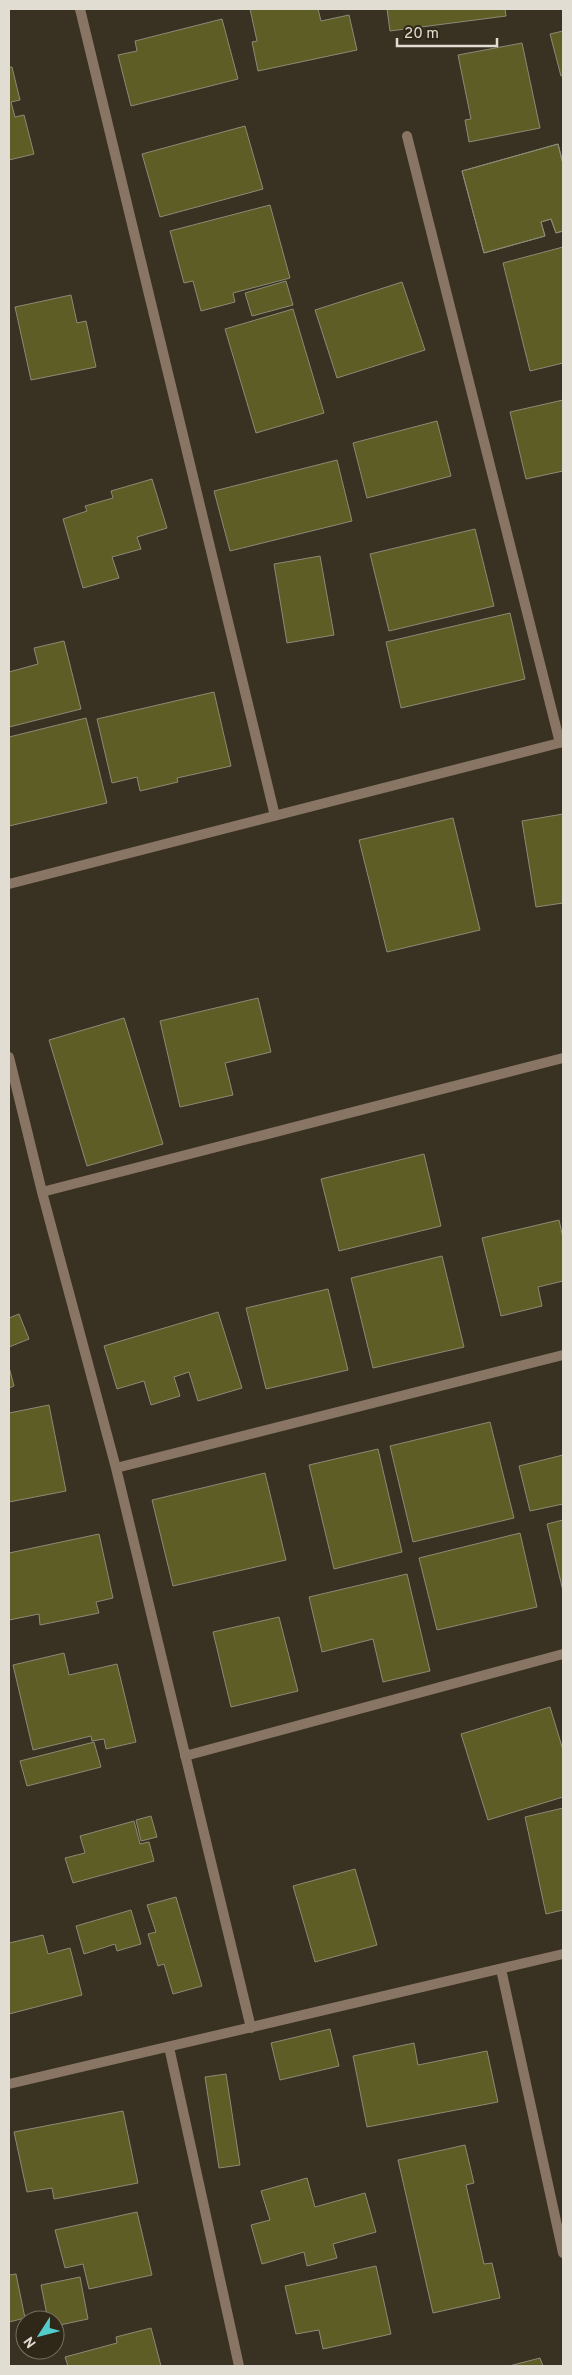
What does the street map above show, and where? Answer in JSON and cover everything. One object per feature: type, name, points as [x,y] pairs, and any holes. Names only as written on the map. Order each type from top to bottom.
[{"type":"street","points":[[80,9],[275,816]]},
{"type":"street","points":[[9,884],[562,743],[407,136]]},
{"type":"street","points":[[9,1057],[42,1192],[116,1468],[251,2028]]},
{"type":"street","points":[[42,1192],[563,1058]]},
{"type":"street","points":[[116,1468],[563,1355]]},
{"type":"street","points":[[185,1756],[563,1654]]},
{"type":"street","points":[[9,2084],[563,1954]]},
{"type":"street","points":[[501,1969],[563,2253]]},
{"type":"street","points":[[169,2047],[239,2366]]},
{"type":"building","points":[[250,9],[318,9],[321,21],[349,15],[357,50],[258,71],[252,42],[257,41]]},
{"type":"building","points":[[387,9],[505,9],[506,16],[390,31]]},
{"type":"building","points":[[222,19],[238,79],[131,106],[118,55],[137,51],[135,41]]},
{"type":"building","points":[[563,31],[563,75],[561,76],[550,34]]},
{"type":"building","points":[[522,43],[540,128],[469,142],[465,120],[471,119],[458,55]]},
{"type":"building","points":[[9,67],[12,67],[20,100],[11,102],[15,117],[24,115],[34,154],[9,160]]},
{"type":"building","points":[[245,126],[263,189],[160,217],[142,154]]},
{"type":"building","points":[[558,144],[563,164],[563,231],[556,233],[551,219],[541,222],[545,236],[484,253],[462,171]]},
{"type":"building","points":[[558,144],[563,164],[563,231],[556,233],[551,219],[541,222],[545,236],[484,253],[462,171]]},
{"type":"building","points":[[270,205],[290,278],[233,293],[235,302],[201,311],[193,281],[184,283],[170,231]]},
{"type":"building","points":[[563,247],[563,363],[530,371],[503,263]]},
{"type":"building","points":[[286,281],[293,305],[252,316],[245,293]]},
{"type":"building","points":[[402,282],[425,350],[337,378],[315,310]]},
{"type":"building","points":[[71,295],[77,323],[86,321],[96,367],[31,380],[15,307]]},
{"type":"building","points":[[293,309],[324,413],[256,433],[225,329]]},
{"type":"building","points":[[563,400],[563,471],[526,479],[510,412]]},
{"type":"building","points":[[437,421],[451,476],[367,498],[353,443]]},
{"type":"building","points":[[337,460],[352,521],[230,551],[214,491]]},
{"type":"building","points":[[152,479],[167,528],[137,537],[141,549],[112,557],[119,578],[83,588],[63,519],[87,511],[85,506],[113,498],[111,491]]},
{"type":"building","points":[[475,529],[494,606],[389,631],[370,554]]},
{"type":"building","points":[[320,556],[334,635],[287,643],[274,564]]},
{"type":"building","points":[[510,613],[525,679],[401,708],[386,642]]},
{"type":"building","points":[[64,641],[81,709],[9,727],[9,672],[38,664],[34,648]]},
{"type":"building","points":[[214,692],[231,766],[177,778],[178,782],[140,791],[137,777],[112,783],[97,719]]},
{"type":"building","points":[[86,718],[107,803],[9,826],[9,737]]},
{"type":"building","points":[[563,814],[563,903],[536,907],[522,821]]},
{"type":"building","points":[[453,818],[480,930],[387,952],[359,840]]},
{"type":"building","points":[[258,998],[271,1052],[225,1063],[233,1095],[180,1107],[160,1021]]},
{"type":"building","points":[[124,1018],[163,1144],[87,1166],[49,1040]]},
{"type":"building","points":[[424,1154],[441,1226],[339,1251],[321,1179]]},
{"type":"building","points":[[559,1220],[563,1238],[563,1281],[538,1287],[542,1306],[501,1316],[482,1238]]},
{"type":"building","points":[[442,1256],[464,1347],[373,1368],[351,1278]]},
{"type":"building","points":[[328,1289],[348,1370],[266,1389],[246,1308]]},
{"type":"building","points":[[218,1312],[242,1388],[198,1401],[189,1372],[174,1377],[180,1396],[151,1405],[144,1381],[117,1389],[104,1346]]},
{"type":"building","points":[[19,1314],[29,1339],[9,1347],[9,1318]]},
{"type":"building","points":[[9,1367],[14,1386],[9,1388]]},
{"type":"building","points":[[49,1405],[66,1491],[9,1502],[9,1413]]},
{"type":"building","points":[[490,1422],[514,1518],[413,1542],[390,1446]]},
{"type":"building","points":[[378,1449],[402,1552],[334,1569],[309,1465]]},
{"type":"building","points":[[563,1455],[563,1504],[530,1511],[519,1466]]},
{"type":"building","points":[[265,1473],[286,1560],[173,1586],[152,1500]]},
{"type":"building","points":[[563,1520],[563,1591],[547,1524]]},
{"type":"building","points":[[520,1533],[537,1607],[437,1630],[419,1558]]},
{"type":"building","points":[[99,1534],[113,1598],[96,1602],[99,1613],[40,1625],[39,1614],[9,1620],[9,1553]]},
{"type":"building","points":[[407,1574],[430,1671],[383,1682],[373,1639],[322,1652],[309,1597]]},
{"type":"building","points":[[279,1617],[298,1691],[231,1707],[213,1632]]},
{"type":"building","points":[[64,1653],[69,1675],[117,1664],[136,1742],[106,1749],[104,1739],[92,1741],[91,1736],[33,1750],[13,1665]]},
{"type":"building","points":[[550,1707],[563,1750],[563,1797],[488,1820],[461,1734]]},
{"type":"building","points":[[94,1742],[101,1767],[27,1786],[20,1761]]},
{"type":"building","points":[[563,1808],[563,1910],[546,1914],[525,1817]]},
{"type":"building","points":[[151,1816],[157,1837],[141,1841],[136,1820]]},
{"type":"building","points":[[134,1821],[140,1844],[149,1842],[154,1861],[73,1883],[65,1858],[85,1853],[80,1836]]},
{"type":"building","points":[[355,1869],[377,1945],[315,1962],[293,1886]]},
{"type":"building","points":[[176,1897],[202,1986],[173,1994],[164,1964],[158,1966],[148,1934],[156,1932],[147,1905]]},
{"type":"building","points":[[131,1910],[141,1944],[117,1951],[115,1944],[84,1954],[76,1926]]},
{"type":"building","points":[[43,1935],[48,1954],[70,1948],[82,1995],[9,2014],[9,1943]]},
{"type":"building","points":[[330,2029],[339,2066],[280,2080],[271,2043]]},
{"type":"building","points":[[414,2043],[418,2065],[487,2051],[498,2102],[367,2127],[353,2056]]},
{"type":"building","points":[[226,2074],[240,2165],[219,2168],[205,2077]]},
{"type":"building","points":[[123,2111],[138,2183],[54,2199],[52,2188],[27,2192],[14,2132]]},
{"type":"building","points":[[465,2145],[474,2183],[466,2185],[484,2264],[492,2263],[500,2298],[433,2313],[398,2160]]},
{"type":"building","points":[[307,2178],[315,2207],[365,2193],[376,2232],[333,2244],[337,2258],[307,2266],[304,2252],[262,2264],[251,2225],[270,2220],[261,2191]]},
{"type":"building","points":[[137,2212],[152,2275],[89,2289],[83,2264],[65,2268],[55,2230]]},
{"type":"building","points":[[376,2266],[391,2334],[323,2349],[319,2330],[296,2334],[285,2286]]},
{"type":"building","points":[[16,2274],[23,2310],[15,2310],[15,2320],[9,2322],[9,2275]]},
{"type":"building","points":[[80,2277],[88,2319],[65,2324],[65,2310],[46,2310],[41,2285]]},
{"type":"building","points":[[151,2328],[161,2366],[68,2366],[65,2357],[117,2343],[116,2337]]},
{"type":"building","points":[[540,2358],[543,2366],[509,2366]]}]
